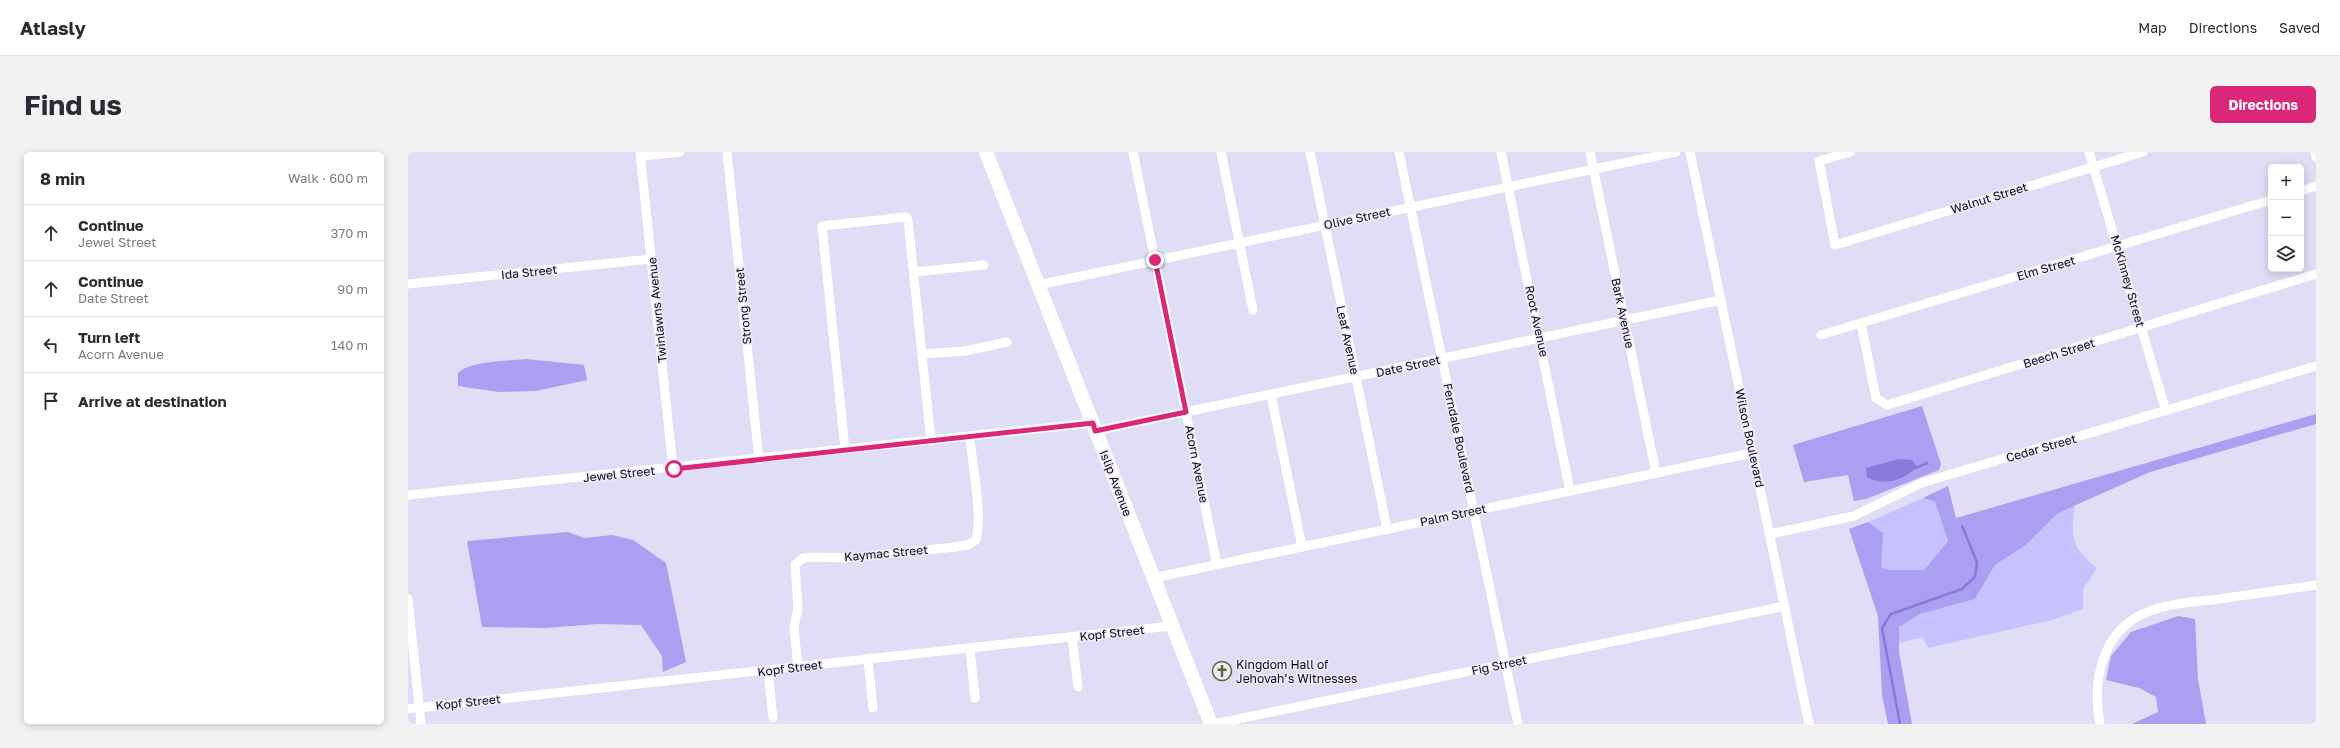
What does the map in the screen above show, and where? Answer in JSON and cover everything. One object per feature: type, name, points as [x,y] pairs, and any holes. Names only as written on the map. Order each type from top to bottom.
[{"type":"main road","name":"Islip Avenue","points":[[986,152],[1153,578],[1212,724]]},
{"type":"street","points":[[640,154],[680,152]]},
{"type":"street","name":"Strong Street","points":[[727,152],[759,460]]},
{"type":"street","name":"Acorn Avenue","points":[[1133,152],[1217,564]]},
{"type":"street","points":[[1221,152],[1253,310]]},
{"type":"street","name":"Leaf Avenue","points":[[1310,152],[1387,529]]},
{"type":"street","name":"Ferndale Boulevard","points":[[1399,152],[1518,724]]},
{"type":"street","name":"Root Avenue","points":[[1501,152],[1570,491]]},
{"type":"street","name":"Bark Avenue","points":[[1590,152],[1656,473]]},
{"type":"street","name":"Olive Street","points":[[1038,284],[1676,152]]},
{"type":"street","name":"Wilson Boulevard","points":[[1690,152],[1809,724]]},
{"type":"street","name":"Walnut Street","points":[[1850,152],[1819,161],[1834,246],[2143,152]]},
{"type":"street","name":"McKinney Street","points":[[2089,152],[2166,411]]},
{"type":"street","points":[[2315,152],[2316,157]]},
{"type":"street","name":"Twinlawns Avenue","points":[[640,154],[674,469]]},
{"type":"street","points":[[2304,190],[2316,186]]},
{"type":"street","name":"Elm Street","points":[[1821,335],[2118,248],[2268,201]]},
{"type":"street","points":[[845,449],[822,226],[906,217],[908,220],[914,272],[931,441]]},
{"type":"street","name":"Ida Street","points":[[408,284],[651,259]]},
{"type":"street","points":[[914,272],[984,265]]},
{"type":"street","name":"Beech Street","points":[[1861,323],[1876,398],[1887,405],[2141,329],[2316,274]]},
{"type":"street","name":"Date Street","points":[[1094,427],[1186,412],[1271,395],[1721,300]]},
{"type":"street","points":[[922,354],[965,351],[1007,342]]},
{"type":"street","name":"Cedar Street","points":[[1770,534],[1854,516],[1921,483],[2316,366]]},
{"type":"street","points":[[1271,395],[1302,547]]},
{"type":"street","name":"Jewel Street","points":[[408,496],[759,460],[845,449],[1094,427]]},
{"type":"street","name":"Kaymac Street","points":[[798,666],[794,628],[798,608],[796,565],[803,558],[854,557],[955,547],[968,545],[976,540],[979,531],[970,437]]},
{"type":"street","name":"Palm Street","points":[[1153,578],[1752,453]]},
{"type":"street","points":[[2100,724],[2096,689],[2104,654],[2125,626],[2145,613],[2170,606],[2316,585]]},
{"type":"street","points":[[408,599],[421,724]]},
{"type":"street","name":"Fig Street","points":[[1212,724],[1785,606]]},
{"type":"street","name":"Kopf Street","points":[[408,709],[1172,626]]},
{"type":"street","points":[[1072,637],[1078,686]]},
{"type":"street","points":[[970,648],[975,698]]},
{"type":"street","points":[[868,659],[873,708]]},
{"type":"street","points":[[768,671],[773,718]]},
{"type":"shaded area","points":[[526,359],[584,365],[587,380],[536,391],[499,392],[458,386],[458,373],[471,366],[500,361]]},
{"type":"shaded area","points":[[1922,406],[1941,464],[1939,470],[1866,499],[1854,501],[1848,475],[1804,482],[1793,445]]},
{"type":"shaded area","points":[[2316,414],[2316,424],[2150,472],[2058,513],[2026,545],[1995,565],[1975,599],[1920,614],[1899,627],[1899,652],[1912,724],[1888,724],[1882,695],[1878,616],[1849,529],[1868,522],[1883,533],[1881,568],[1891,570],[1924,570],[1948,541],[1935,502],[1923,498],[1948,486],[1956,518]]},
{"type":"shaded area","points":[[1899,459],[1912,460],[1917,467],[1912,472],[1894,481],[1880,481],[1867,477],[1866,468]]},
{"type":"shaded area","points":[[1923,498],[1935,502],[1948,541],[1924,570],[1891,570],[1880,568],[1883,533],[1868,522]]},
{"type":"shaded area","points":[[2075,505],[2073,516],[2073,534],[2075,541],[2082,554],[2097,568],[2083,589],[2083,609],[2052,620],[1928,648],[1923,637],[1899,643],[1899,627],[1920,614],[1975,599],[1995,565],[2026,545],[2058,513]]},
{"type":"shaded area","points":[[568,532],[584,538],[612,535],[633,540],[666,563],[686,662],[663,672],[662,656],[641,625],[598,624],[545,628],[482,627],[467,541]]},
{"type":"shaded area","points":[[2178,616],[2195,619],[2198,679],[2206,724],[2132,724],[2158,712],[2156,697],[2139,688],[2106,680],[2111,656],[2131,632]]},
{"type":"waterway","points":[[1915,468],[1927,463]]},
{"type":"waterway","points":[[1900,724],[1882,628],[1891,614],[1962,589],[1975,577],[1977,562],[1962,526]]},
{"type":"place","name":"Kingdom Hall of Jehovah’s Witnesses","points":[[1222,671]]},
{"type":"route","points":[[674,469],[845,449],[1093,423],[1095,431],[1186,412],[1155,260]]}]
